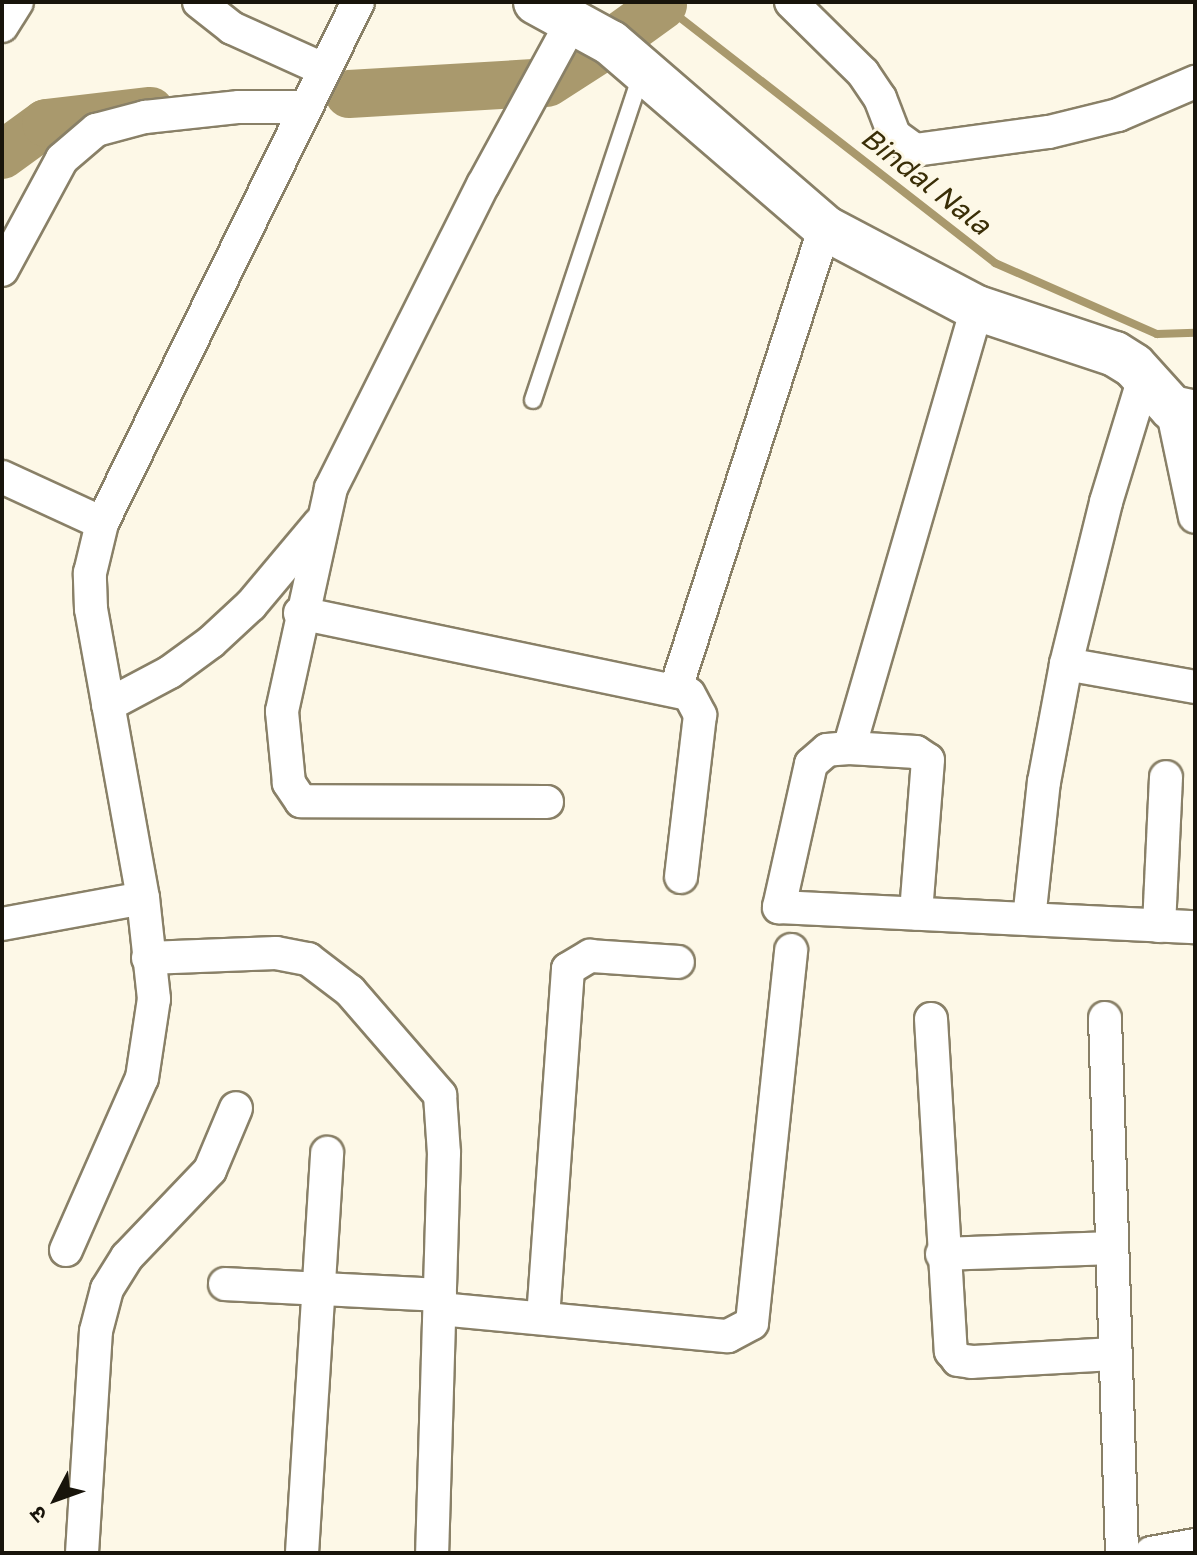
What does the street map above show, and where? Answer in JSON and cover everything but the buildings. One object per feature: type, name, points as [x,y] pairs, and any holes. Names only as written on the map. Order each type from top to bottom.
[{"type":"street","points":[[2,26],[17,2]]},
{"type":"street","points":[[199,2],[232,28],[323,69]]},
{"type":"street","points":[[66,1250],[142,1078],[154,999],[143,898],[91,609],[90,573],[102,523],[358,2]]},
{"type":"street","points":[[791,2],[863,73],[880,98],[894,135],[915,150],[1049,132],[1118,115],[1195,82]]},
{"type":"street","points":[[547,802],[301,801],[289,783],[281,734],[300,613],[323,519],[350,447],[554,12],[611,43],[825,228],[977,308],[1115,354],[1170,400],[1195,517]]},
{"type":"street","points":[[2,270],[62,159],[96,130],[145,117],[239,107],[304,107]]},
{"type":"street","points":[[676,688],[825,228]]},
{"type":"street","points":[[849,748],[977,308]]},
{"type":"street","points":[[1029,919],[1044,782],[1066,664],[1106,502],[1170,400]]},
{"type":"street","points":[[2,477],[102,523]]},
{"type":"street","points":[[108,705],[170,672],[211,642],[251,605],[323,519]]},
{"type":"street","points":[[300,613],[676,688],[689,694],[700,715],[681,877]]},
{"type":"street","points":[[1066,664],[1195,687]]},
{"type":"street","points":[[916,914],[928,760],[916,752],[849,748],[827,750],[811,764],[779,907],[916,914],[1029,919],[1159,926],[1195,927]]},
{"type":"street","points":[[1159,926],[1166,777]]},
{"type":"street","points":[[2,924],[143,898]]},
{"type":"street","points":[[225,1284],[320,1289],[440,1302],[543,1318],[728,1336],[752,1323],[791,950]]},
{"type":"street","points":[[148,958],[276,953],[308,959],[332,973],[426,1074],[440,1095],[445,1121],[432,1553]]},
{"type":"street","points":[[543,1318],[568,969],[590,956],[678,962]]},
{"type":"street","points":[[1105,1018],[1122,1553]]},
{"type":"street","points":[[931,1019],[947,1335],[958,1360],[1116,1354]]},
{"type":"street","points":[[82,1553],[96,1331],[107,1289],[127,1257],[210,1170],[236,1108]]},
{"type":"street","points":[[302,1553],[327,1153]]},
{"type":"street","points":[[942,1254],[1112,1248]]},
{"type":"street","points":[[1151,1553],[1195,1545]]},
{"type":"lane","points":[[533,400],[643,71]]},
{"type":"waterway","name":"Bindal Nala","points":[[660,2],[995,263],[1157,334],[1195,333]]},
{"type":"waterway","points":[[616,39],[663,5]]},
{"type":"waterway","points":[[547,83],[603,47]]},
{"type":"waterway","points":[[349,94],[534,83]]},
{"type":"waterway","points":[[2,155],[46,123],[150,111]]}]
